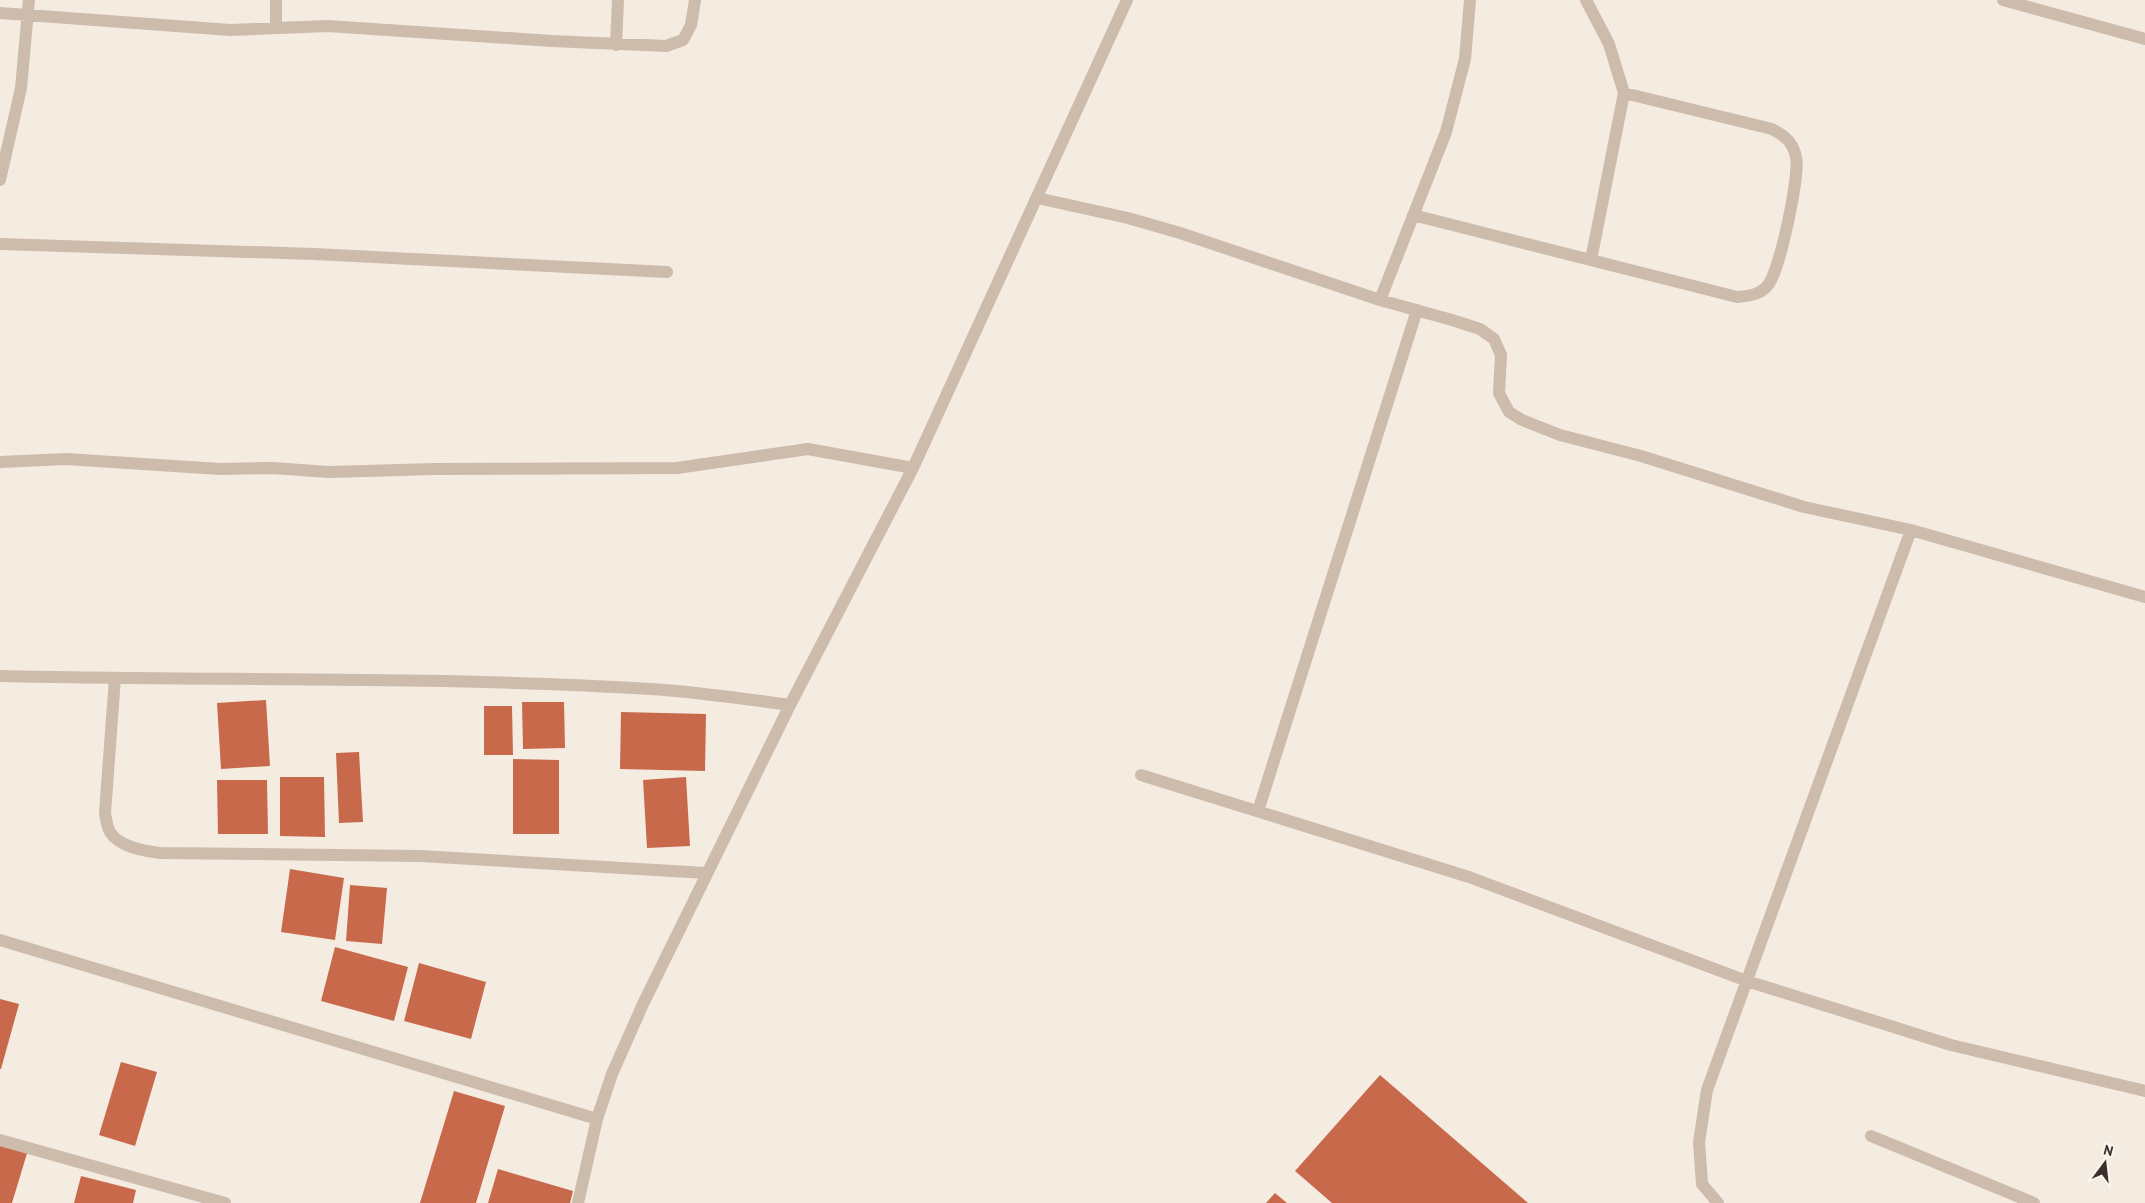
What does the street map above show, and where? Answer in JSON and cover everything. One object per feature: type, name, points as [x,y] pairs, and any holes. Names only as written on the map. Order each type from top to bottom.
[{"type":"street","points":[[0,180],[21,88],[29,0]]},
{"type":"street","points":[[276,0],[276,28]]},
{"type":"street","points":[[616,45],[618,0]]},
{"type":"street","points":[[0,13],[230,30],[328,26],[616,45],[666,46],[683,40],[691,25],[695,0]]},
{"type":"street","points":[[578,1203],[596,1119],[612,1074],[706,874],[790,705],[913,468],[1127,0]]},
{"type":"street","points":[[1380,300],[1446,132],[1465,59],[1470,0]]},
{"type":"street","points":[[1586,0],[1609,44],[1624,93],[1591,260]]},
{"type":"street","points":[[2003,0],[2145,38]]},
{"type":"street","points":[[1413,215],[1737,298],[1754,296],[1768,285],[1782,249],[1798,171],[1796,155],[1789,138],[1772,129],[1624,93]]},
{"type":"street","points":[[1036,198],[1128,218],[1171,230],[1284,266],[1380,300],[1480,329],[1494,339],[1501,356],[1499,393],[1509,412],[1522,420],[1560,435],[1641,456],[1804,507],[1911,530],[2145,597]]},
{"type":"street","points":[[0,244],[314,254],[667,272]]},
{"type":"street","points":[[1258,811],[1417,310]]},
{"type":"street","points":[[0,462],[66,459],[220,469],[272,468],[329,472],[435,469],[678,468],[808,449],[913,468]]},
{"type":"street","points":[[1718,1203],[1702,1184],[1699,1142],[1707,1090],[1911,530]]},
{"type":"street","points":[[0,676],[368,679],[578,686],[654,689],[790,705]]},
{"type":"street","points":[[115,678],[105,813],[110,833],[126,845],[140,850],[160,853],[420,856],[706,874]]},
{"type":"street","points":[[1141,775],[1469,877],[1747,981],[1951,1045],[2145,1091]]},
{"type":"street","points":[[0,940],[596,1119]]},
{"type":"street","points":[[1871,1136],[2034,1203]]},
{"type":"street","points":[[0,1140],[225,1203]]},
{"type":"building","points":[[266,700],[270,766],[221,769],[217,703]]},
{"type":"building","points":[[522,702],[564,702],[565,748],[523,749]]},
{"type":"building","points":[[484,706],[512,706],[513,755],[484,755]]},
{"type":"building","points":[[621,712],[706,714],[705,771],[620,769]]},
{"type":"building","points":[[359,752],[363,822],[339,823],[336,753]]},
{"type":"building","points":[[513,759],[559,760],[559,834],[513,834]]},
{"type":"building","points":[[280,777],[324,777],[325,837],[280,836]]},
{"type":"building","points":[[686,777],[690,846],[647,848],[643,780]]},
{"type":"building","points":[[217,780],[267,780],[268,834],[218,834]]},
{"type":"building","points":[[290,869],[344,878],[335,940],[281,932]]},
{"type":"building","points":[[350,885],[387,888],[382,944],[346,941]]},
{"type":"building","points":[[335,947],[408,967],[394,1021],[321,1001]]},
{"type":"building","points":[[419,963],[486,982],[471,1039],[404,1021]]},
{"type":"building","points":[[0,999],[19,1004],[1,1069],[0,1069]]},
{"type":"building","points":[[121,1062],[157,1072],[135,1146],[99,1135]]},
{"type":"building","points":[[1380,1075],[1528,1203],[1332,1203],[1295,1171]]},
{"type":"building","points":[[454,1091],[505,1106],[476,1203],[420,1203]]},
{"type":"building","points":[[0,1142],[28,1150],[12,1203],[0,1203]]},
{"type":"building","points":[[498,1169],[573,1191],[570,1203],[488,1203]]},
{"type":"building","points":[[81,1176],[136,1190],[133,1203],[74,1203]]},
{"type":"building","points":[[1275,1193],[1287,1203],[1266,1203]]}]
